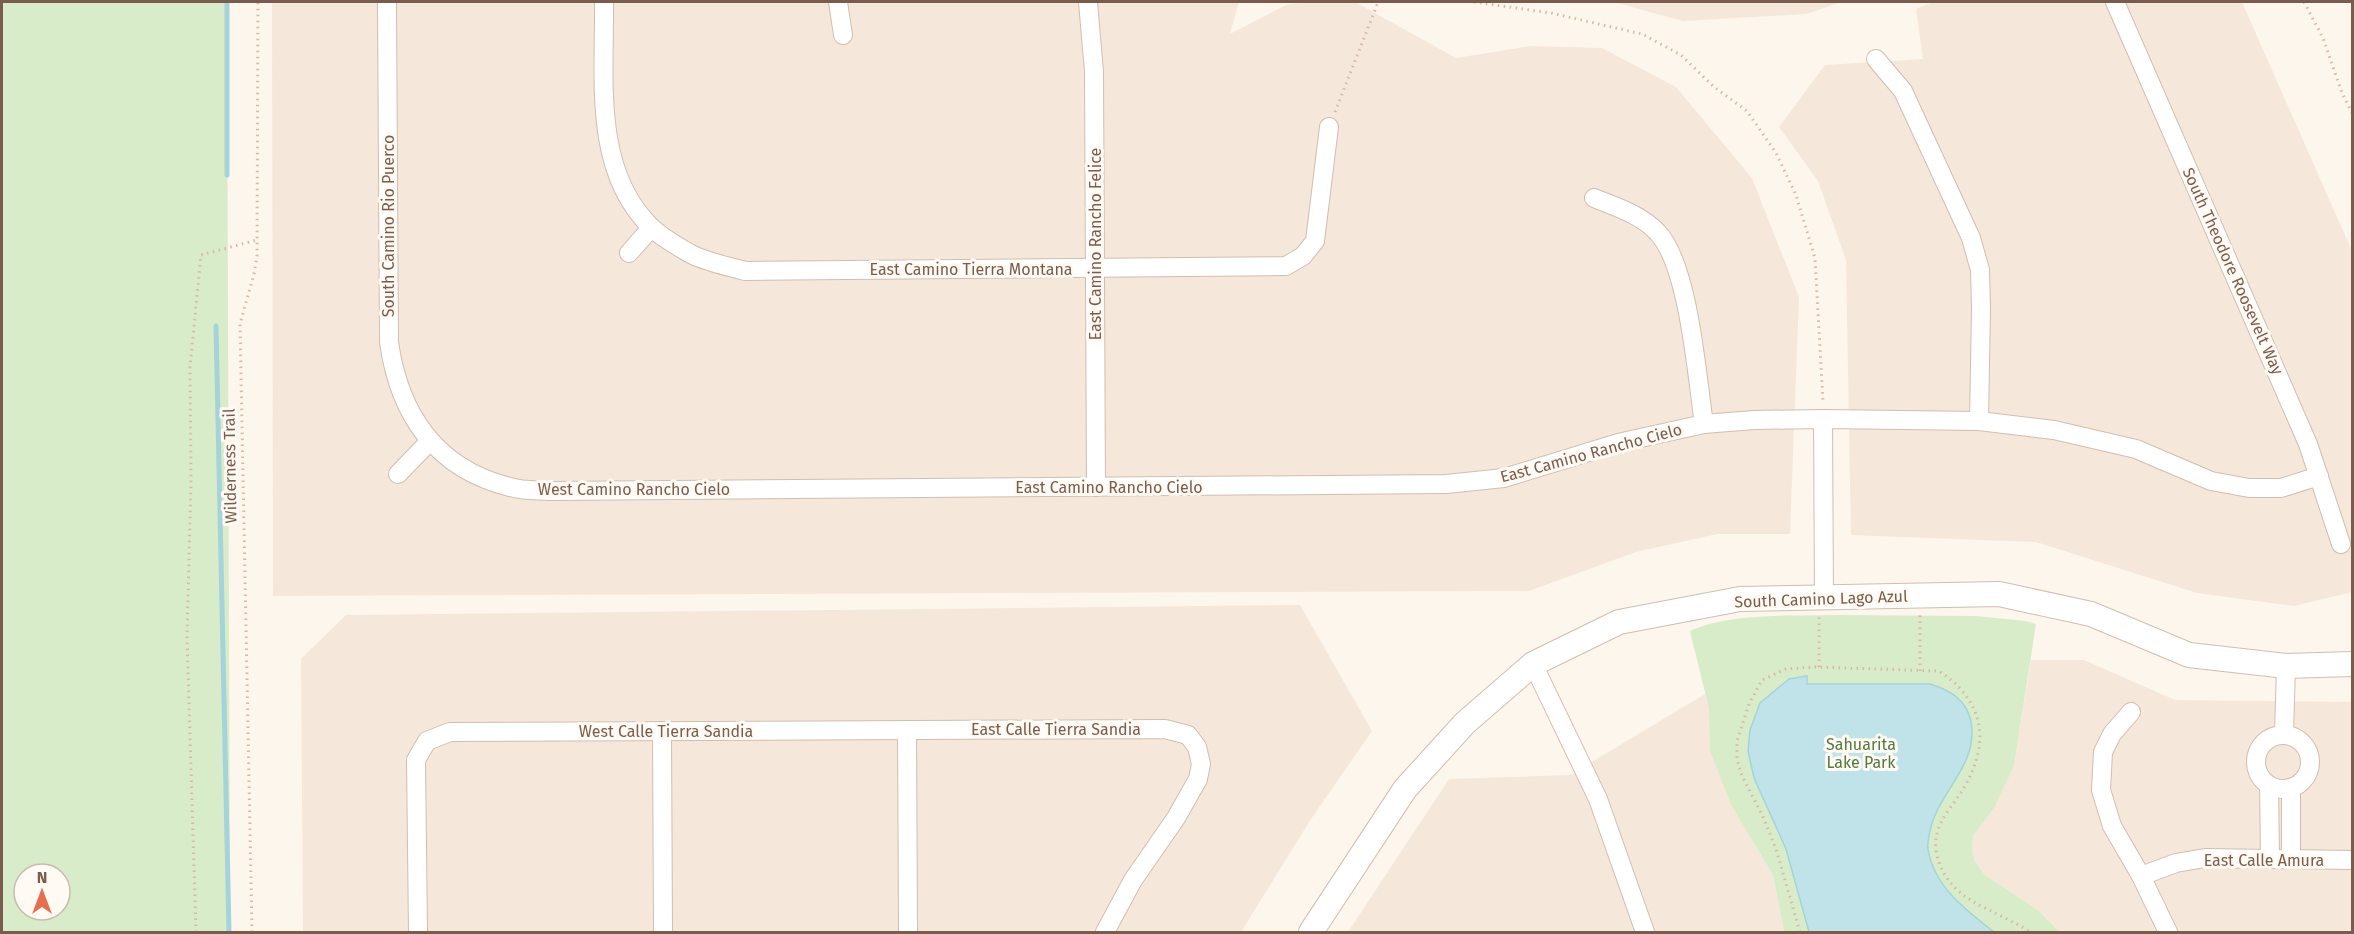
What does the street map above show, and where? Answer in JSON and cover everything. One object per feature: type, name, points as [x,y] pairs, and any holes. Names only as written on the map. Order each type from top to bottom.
[{"type":"street","name":"South Camino Rio Puerco","points":[[387,2],[389,342],[393,372],[403,399],[414,420],[430,441]]},
{"type":"street","name":"East Camino Tierra Montana","points":[[604,2],[605,117],[610,152],[624,193],[651,228],[691,254],[745,271],[1286,266],[1303,256],[1315,241],[1329,127]]},
{"type":"street","points":[[838,2],[843,35]]},
{"type":"street","name":"East Camino Rancho Felice","points":[[1088,2],[1094,72],[1096,487]]},
{"type":"street","name":"South Theodore Roosevelt Way","points":[[2115,2],[2308,444],[2341,544]]},
{"type":"street","points":[[1876,59],[1903,92],[1971,238],[1980,270],[1979,421]]},
{"type":"street","points":[[1594,198],[1633,214],[1659,234],[1678,268],[1687,309],[1704,424]]},
{"type":"street","points":[[629,253],[651,228]]},
{"type":"street","points":[[1822,598],[1823,418]]},
{"type":"street","name":"East Camino Rancho Cielo","points":[[851,488],[1446,484],[1504,478],[1618,443],[1704,424],[1823,418],[1979,421],[2054,430],[2125,447],[2211,481],[2249,488],[2281,488],[2319,476]]},
{"type":"street","points":[[398,474],[430,441]]},
{"type":"street","name":"West Camino Rancho Cielo","points":[[430,441],[450,458],[478,476],[511,488],[551,491],[851,488]]},
{"type":"street","name":"South Camino Lago Azul","points":[[1311,933],[1405,789],[1465,723],[1533,664],[1619,622],[1740,599],[1999,594],[2091,614],[2189,655],[2286,666],[2352,664]]},
{"type":"street","points":[[1533,664],[1598,799],[1645,933]]},
{"type":"street","points":[[2284,734],[2286,666]]},
{"type":"street","points":[[2131,712],[2112,734],[2103,752],[2100,790],[2112,826],[2141,876],[2168,933]]},
{"type":"street","name":"East Calle Tierra Sandia","points":[[907,730],[1165,729],[1188,735],[1197,747],[1201,764],[1198,779],[1176,818],[1133,880],[1106,933]]},
{"type":"street","points":[[907,730],[908,933]]},
{"type":"street","name":"West Calle Tierra Sandia","points":[[417,933],[416,760],[427,741],[450,732],[907,730]]},
{"type":"street","points":[[662,731],[663,933]]},
{"type":"street","points":[[2284,734],[2301,740],[2310,755],[2309,772],[2304,779],[2291,788],[2281,789],[2269,785],[2259,774],[2256,765],[2260,747],[2266,740],[2284,734]]},
{"type":"street","points":[[2269,785],[2270,857]]},
{"type":"street","points":[[2291,788],[2291,859]]},
{"type":"street","name":"East Calle Amura","points":[[2141,876],[2176,863],[2205,858],[2270,857],[2352,860]]},
{"type":"path","name":"Wilderness Trail","points":[[252,933],[240,324],[254,274],[257,240],[258,2]]},
{"type":"path","points":[[1329,127],[1377,5],[1381,2]]},
{"type":"path","points":[[1474,2],[1551,13],[1642,34],[1681,55],[1714,87],[1747,111],[1776,153],[1796,195],[1815,258],[1823,418]]},
{"type":"path","points":[[2304,2],[2323,38],[2342,93],[2352,113]]},
{"type":"path","points":[[196,933],[187,638],[191,480],[190,367],[201,255],[257,240]]},
{"type":"path","points":[[1920,595],[1920,670]]},
{"type":"path","points":[[1819,667],[1822,598]]},
{"type":"path","points":[[1800,933],[1776,849],[1742,776],[1737,759],[1737,741],[1749,704],[1762,680],[1786,669],[1819,667],[1939,671],[1969,696],[1977,715],[1979,743],[1974,765],[1965,785],[1944,814],[1937,834],[1936,850],[1948,880],[1961,896],[2029,933]]},
{"type":"shaded area","points":[[272,2],[1239,2],[1230,34],[1286,5],[1305,2],[1355,2],[1456,58],[1530,46],[1602,48],[1676,87],[1752,178],[1799,297],[1790,534],[1717,534],[1636,552],[1529,591],[273,596]]},
{"type":"shaded area","points":[[1613,2],[1841,2],[1807,14],[1683,21]]},
{"type":"shaded area","points":[[1933,2],[2242,2],[2352,251],[2352,592],[2294,606],[2197,593],[2036,542],[1851,535],[1846,260],[1818,181],[1779,127],[1825,65],[1923,59],[1916,9]]},
{"type":"shaded area","points":[[1300,605],[1372,731],[1311,819],[1241,932],[303,932],[301,659],[346,615]]},
{"type":"shaded area","points":[[2031,660],[2084,660],[2175,700],[2352,702],[2352,932],[2060,932],[2038,910],[1985,875],[1974,860],[1973,836],[1994,807],[2014,766]]},
{"type":"shaded area","points":[[1705,694],[1709,709],[1711,751],[1732,807],[1773,875],[1784,932],[1348,932],[1449,779],[1570,775]]},
{"type":"green space","points":[[2,2],[227,2],[230,932],[2,932]]},
{"type":"green space","name":"Sahuarita Lake Park","points":[[1835,615],[1976,616],[2036,624],[2014,766],[1994,808],[1973,836],[1972,848],[1974,860],[1985,875],[2038,910],[2060,932],[1784,932],[1773,875],[1732,807],[1710,751],[1709,709],[1690,631],[1705,625],[1742,618]]},
{"type":"water","points":[[1807,676],[1807,684],[1930,684],[1944,689],[1962,702],[1971,722],[1972,737],[1969,752],[1934,817],[1928,849],[1931,863],[1944,886],[1962,906],[1994,932],[1809,932],[1786,849],[1754,778],[1748,751],[1750,730],[1760,703],[1789,679]]},
{"type":"waterway","points":[[227,2],[227,175]]},
{"type":"waterway","points":[[216,326],[229,932]]}]
